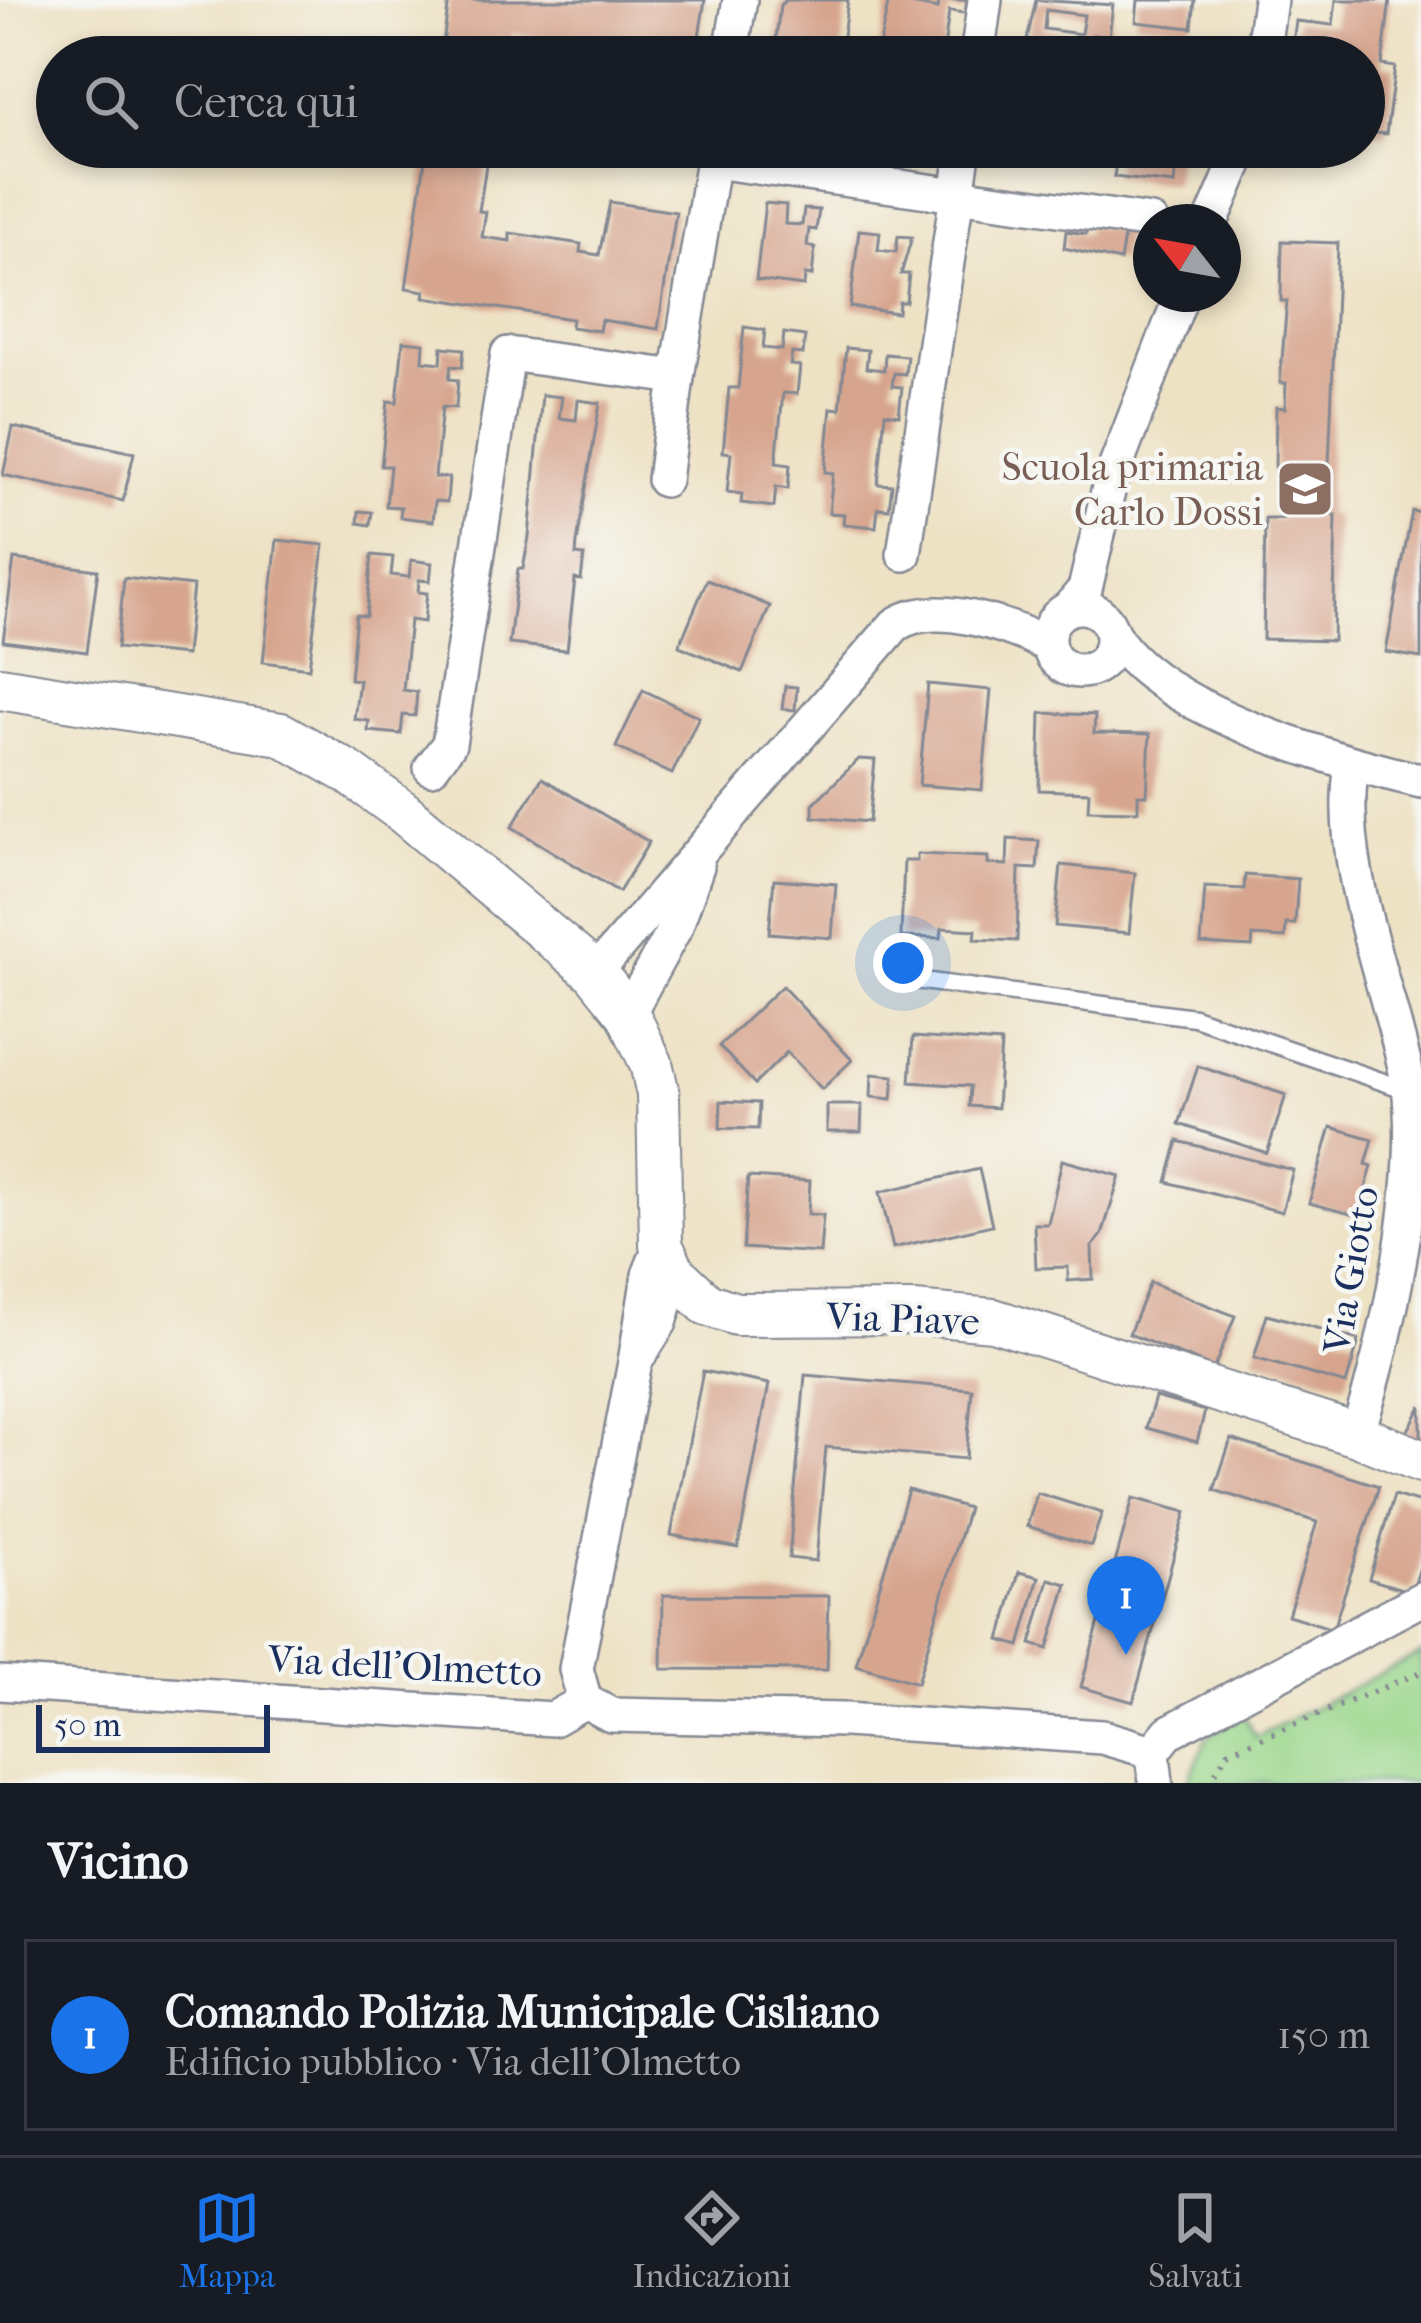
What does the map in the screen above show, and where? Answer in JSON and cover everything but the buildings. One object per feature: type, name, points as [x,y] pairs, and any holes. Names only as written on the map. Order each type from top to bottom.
[{"type":"street","points":[[734,36],[740,0]]},
{"type":"street","points":[[980,36],[985,0]]},
{"type":"street","points":[[1265,36],[1270,0]]},
{"type":"street","points":[[664,480],[712,168]]},
{"type":"street","points":[[795,168],[1133,220]]},
{"type":"street","points":[[904,554],[961,168]]},
{"type":"street","points":[[1219,204],[1234,168]]},
{"type":"street","points":[[1072,631],[1111,479],[1175,312]]},
{"type":"street","points":[[431,768],[449,744],[508,354],[677,376]]},
{"type":"street","points":[[611,992],[706,842],[884,637],[912,614],[1072,631],[1126,658],[1155,682],[1352,765],[1421,781]]},
{"type":"street","points":[[0,688],[280,734],[349,772],[403,812],[611,992],[651,1063],[658,1094],[668,1260],[707,1304],[643,1351]]},
{"type":"street","name":"Via Giotto","points":[[1352,765],[1349,833],[1411,1092],[1408,1240],[1357,1436]]},
{"type":"street","points":[[611,992],[676,926],[706,842]]},
{"type":"street","points":[[586,1701],[576,1669],[643,1351],[649,1275],[668,1260]]},
{"type":"street","name":"Via Piave","points":[[707,1304],[736,1314],[914,1312],[993,1320],[1357,1436],[1421,1462]]},
{"type":"street","points":[[1155,1768],[1187,1720],[1421,1599]]},
{"type":"street","name":"Via dell'Olmetto","points":[[0,1683],[553,1719],[586,1701],[611,1714],[845,1720],[1079,1735],[1155,1768]]},
{"type":"lane","points":[[915,980],[1194,1017],[1411,1092]]},
{"type":"path","points":[[1209,1783],[1228,1752],[1421,1672]]},
{"type":"green space","points":[[1421,1653],[1421,1783],[1188,1783],[1207,1738],[1243,1713],[1255,1737]]},
{"type":"place","name":"Scuola primaria Carlo Dossi","points":[[1305,489]]},
{"type":"place","name":"Comando Polizia Municipale Cisliano","points":[[1126,1655]]}]
